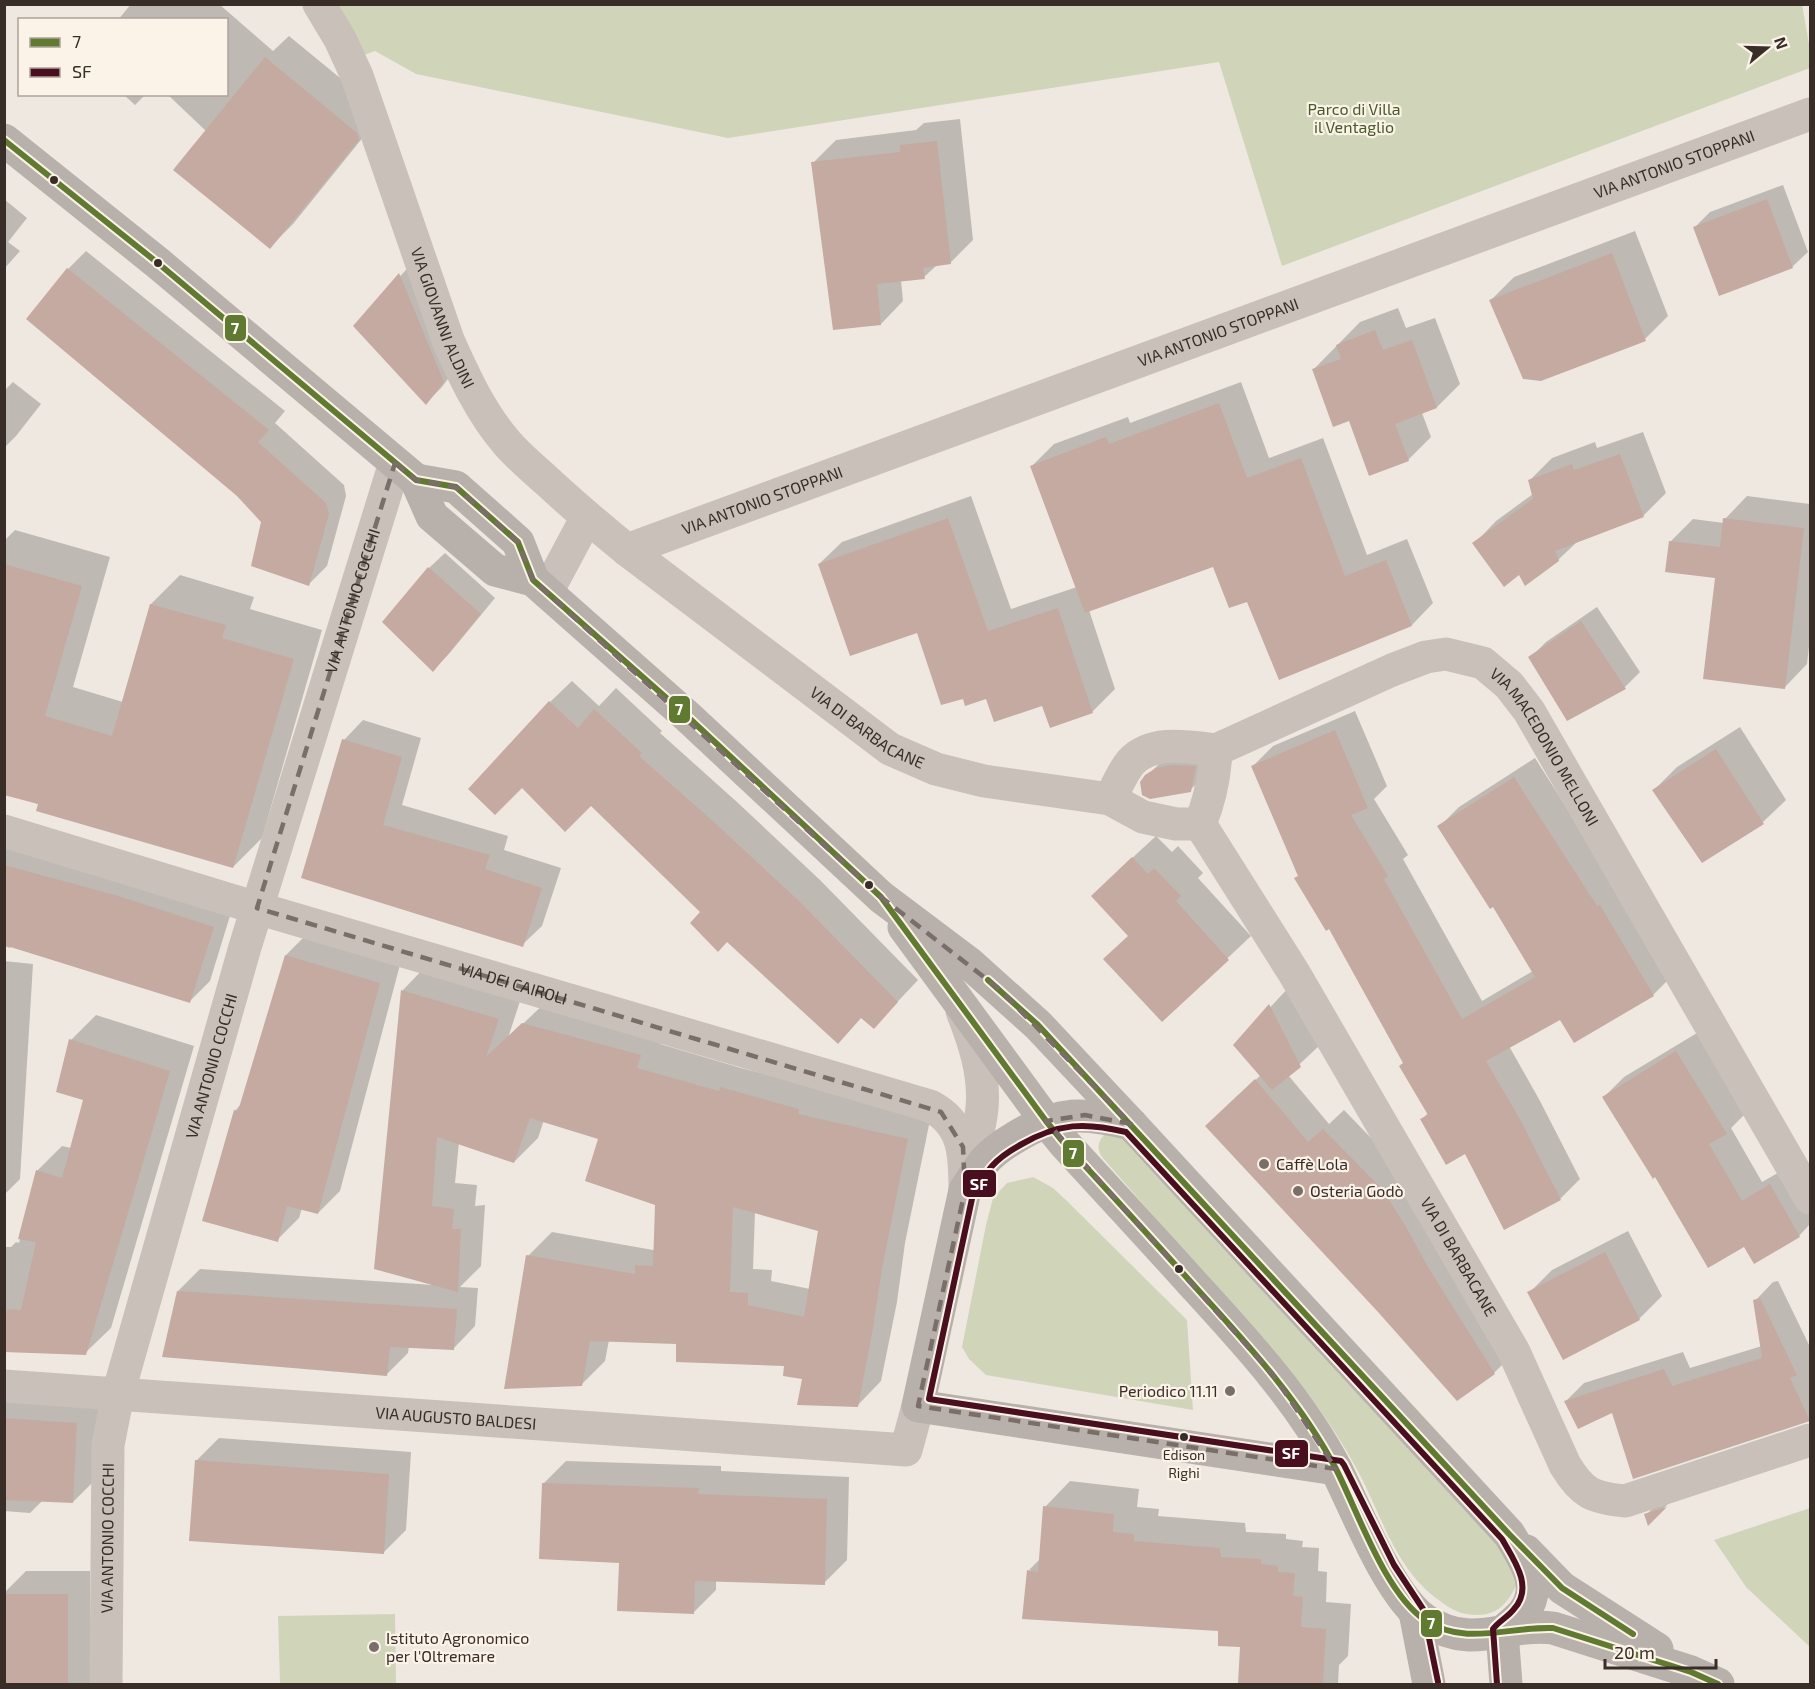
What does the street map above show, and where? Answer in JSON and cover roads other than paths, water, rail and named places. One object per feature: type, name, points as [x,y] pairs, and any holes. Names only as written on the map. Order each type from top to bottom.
[{"type":"main road","points":[[4,140],[159,264],[405,472],[456,487],[518,542],[540,586],[688,717],[881,897],[982,974],[1038,1025],[1509,1534],[1562,1588],[1704,1678]]},
{"type":"main road","points":[[881,897],[1064,1143],[1274,1376],[1308,1423],[1336,1469],[1386,1570],[1414,1612],[1443,1629],[1478,1636],[1536,1627],[1553,1628],[1704,1678]]},
{"type":"main road","points":[[1131,1124],[1085,1115],[1046,1121],[1025,1131],[995,1151],[983,1163],[965,1190],[918,1406],[1336,1469]]},
{"type":"main road","points":[[1502,1632],[1528,1606],[1533,1583],[1528,1567],[1509,1534]]},
{"type":"main road","points":[[1414,1612],[1429,1684]]},
{"type":"main road","points":[[1502,1632],[1506,1684]]},
{"type":"street","name":"VIA GIOVANNI ALDINI","points":[[319,4],[340,39],[357,76],[448,340],[464,376],[484,413],[507,443],[587,517]]},
{"type":"street","name":"VIA ANTONIO STOPPANI","points":[[627,550],[1810,114]]},
{"type":"street","name":"VIA ANTONIO COCCHI","points":[[106,1684],[108,1445],[117,1394],[257,908],[405,472]]},
{"type":"street","name":"VIA DI BARBACANE","points":[[587,517],[627,550],[890,749],[936,769],[984,781],[1110,799],[1143,817],[1176,824],[1200,824],[1294,973],[1514,1352],[1565,1465],[1584,1490],[1599,1498],[1624,1501],[1810,1440]]},
{"type":"street","points":[[540,586],[587,517]]},
{"type":"street","name":"VIA MACEDONIO MELLONI","points":[[1216,750],[1392,670],[1426,657],[1446,654],[1483,663],[1509,685],[1528,711],[1810,1198]]},
{"type":"street","points":[[1110,799],[1131,762],[1144,753],[1165,746],[1216,750],[1215,776],[1200,824]]},
{"type":"street","name":"VIA DEI CAIROLI","points":[[4,831],[930,1106],[951,1121],[957,1132],[965,1160],[965,1190]]},
{"type":"street","points":[[956,998],[974,1044],[981,1073],[982,1092],[980,1121],[965,1190]]},
{"type":"street","name":"VIA AUGUSTO BALDESI","points":[[4,1386],[906,1450],[918,1406]]},
{"type":"place","name":"Caffè Lola","points":[[1264,1164]]},
{"type":"place","name":"Osteria Godò","points":[[1298,1191]]},
{"type":"place","name":"Periodico 11.11","points":[[1230,1391]]},
{"type":"place","name":"Edison Righi","points":[[1184,1437]]},
{"type":"place","name":"Istituto Agronomico per l'Oltremare","points":[[374,1647]]},
{"type":"park label","name":"Parco di Villa il Ventaglio","points":[[1354,118]]}]
